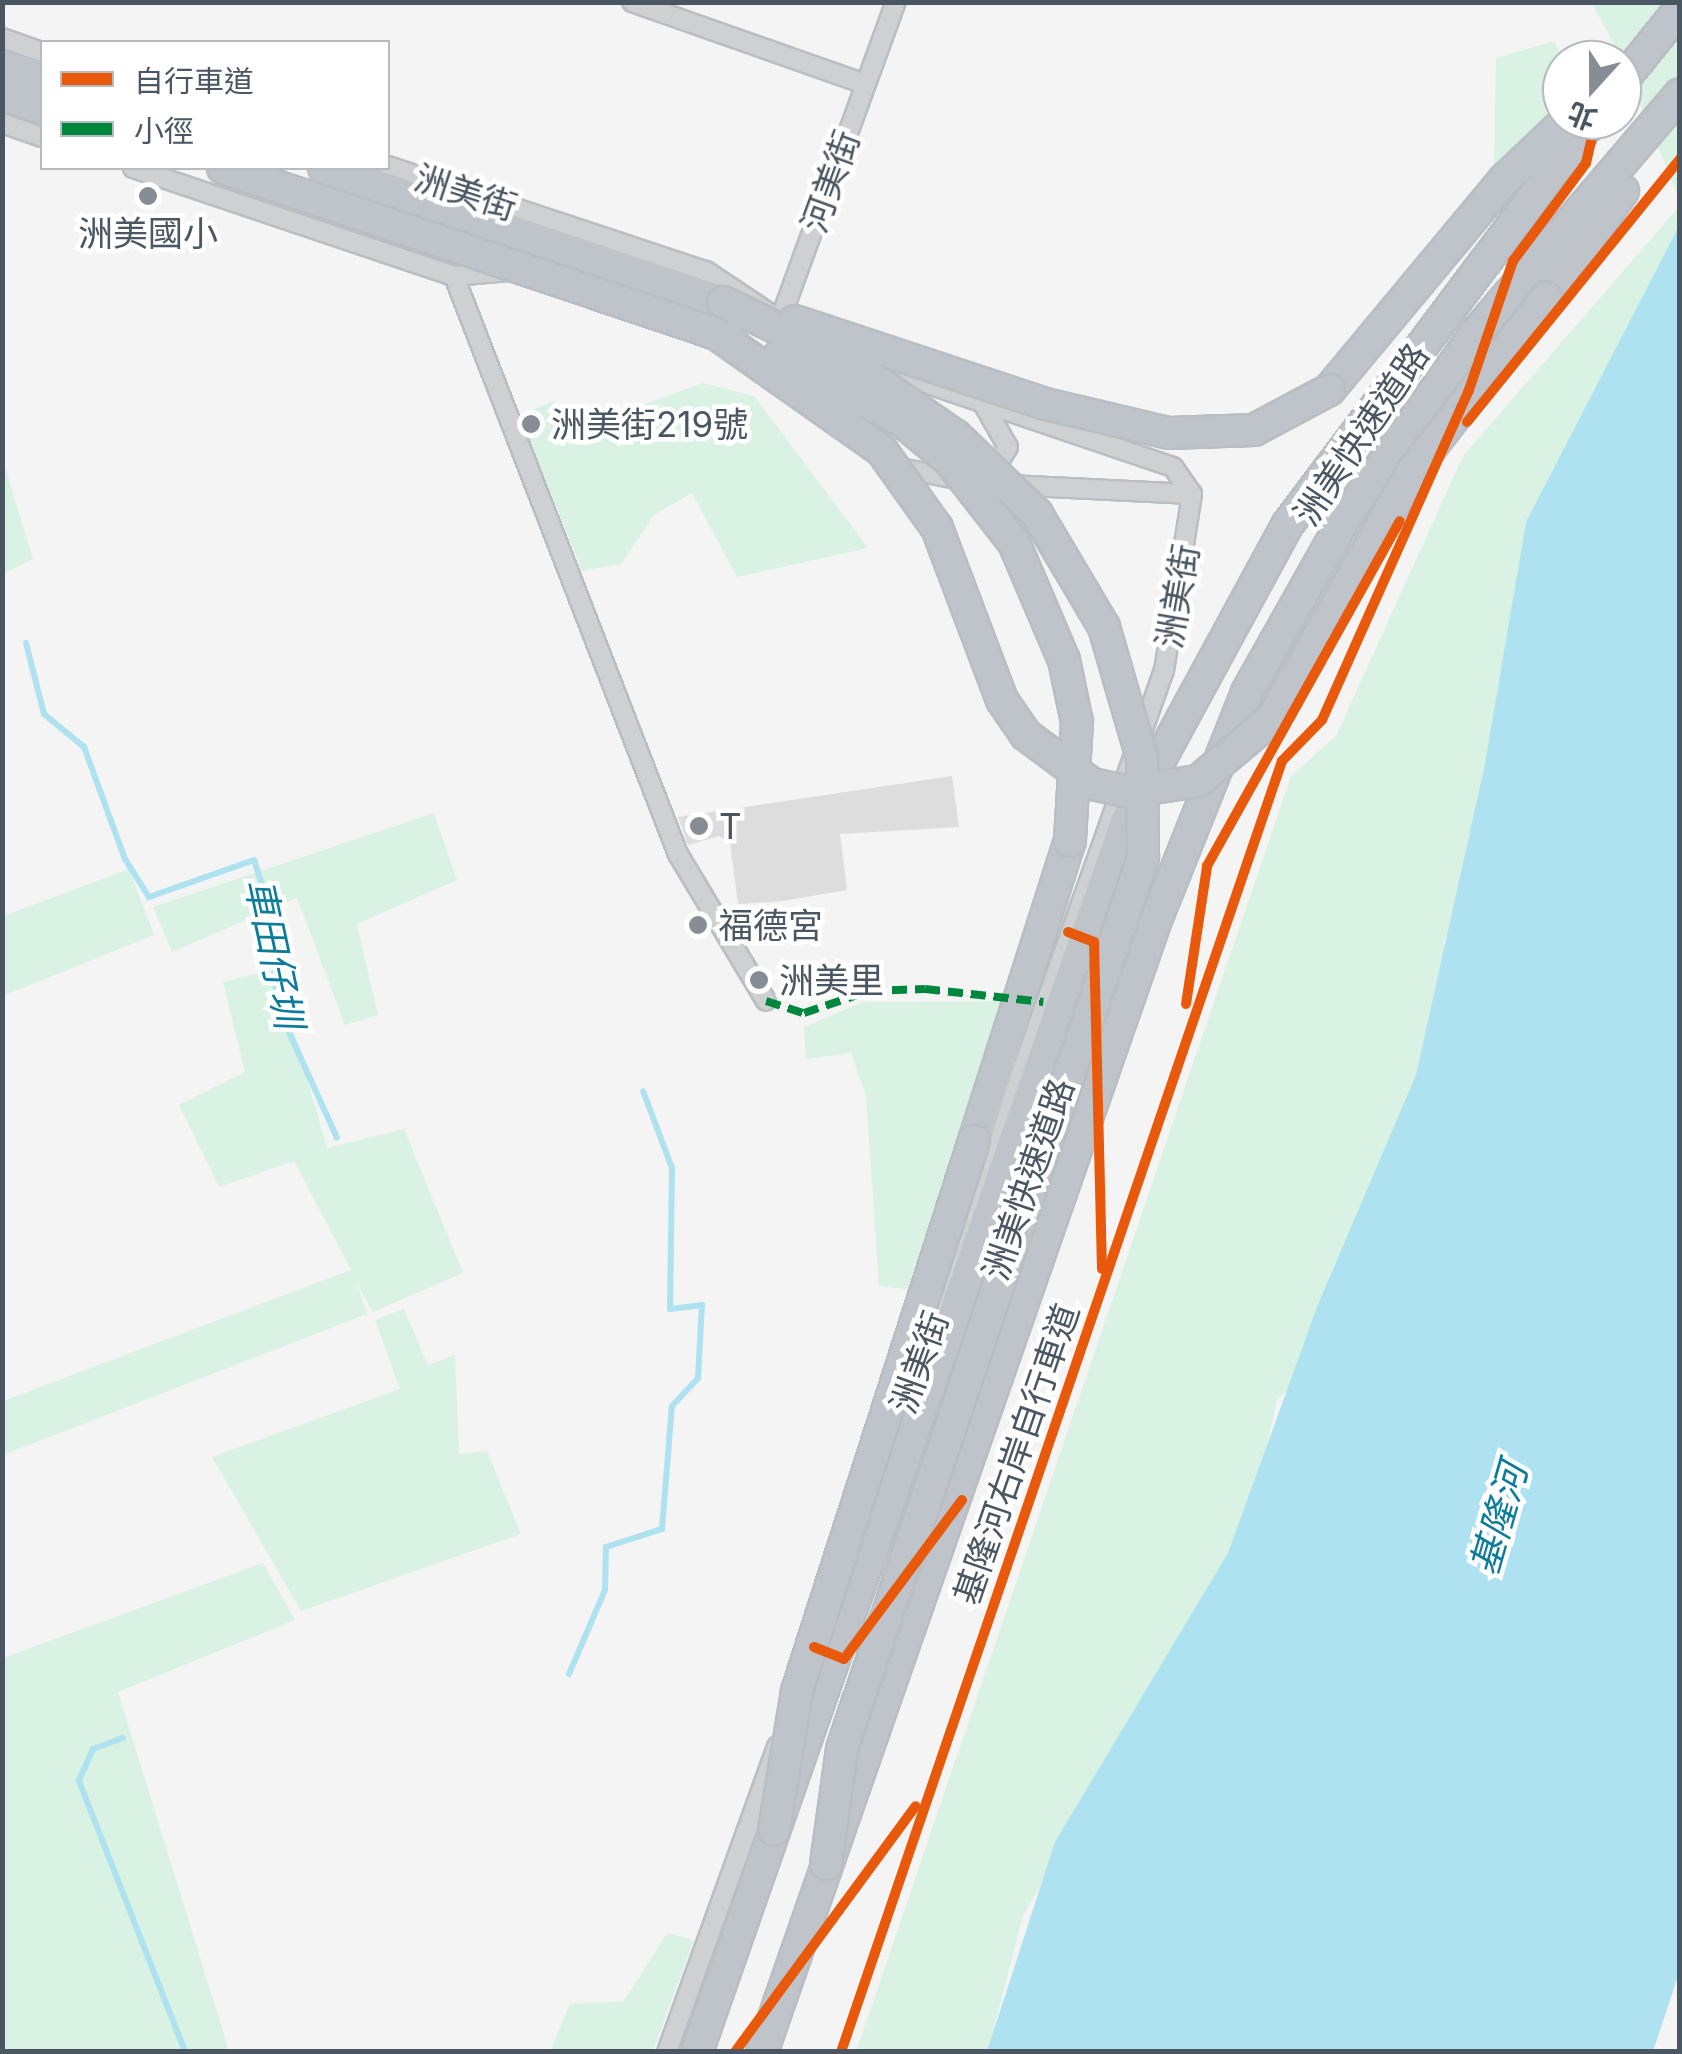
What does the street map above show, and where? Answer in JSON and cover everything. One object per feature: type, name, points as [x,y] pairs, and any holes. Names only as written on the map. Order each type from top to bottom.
[{"type":"highway","points":[[1642,47],[1672,17]]},
{"type":"highway","points":[[1642,56],[1672,17]]},
{"type":"highway","points":[[2,66],[40,77]]},
{"type":"highway","points":[[2,94],[40,107]]},
{"type":"highway","name":"洲美快速道路","points":[[762,2052],[1156,920],[1247,692],[1346,516],[1476,333],[1680,94]]},
{"type":"highway","points":[[714,333],[826,407],[915,489],[1002,700],[1026,735],[1092,784],[1161,790],[1235,759],[1272,719],[1412,472],[1680,111]]},
{"type":"highway","points":[[330,170],[723,302],[1125,425],[1254,430],[1330,390],[1505,179],[1546,140]]},
{"type":"highway","name":"洲美快速道路","points":[[697,2052],[1126,822],[1288,524],[1577,140]]},
{"type":"highway","points":[[229,170],[714,333],[850,386],[950,461],[987,502],[1029,574],[1064,660],[1077,722],[1070,842],[1056,900],[797,1691],[774,1830]]},
{"type":"highway","points":[[723,302],[896,394],[1037,514],[1104,627],[1142,758],[1143,857],[842,1749],[826,1864]]},
{"type":"street","points":[[632,2],[866,84]]},
{"type":"street","name":"河美街","points":[[765,360],[896,2]]},
{"type":"street","points":[[2,38],[40,51]]},
{"type":"street","points":[[2,123],[40,136]]},
{"type":"street","name":"洲美街","points":[[390,167],[706,271],[829,350],[1173,467],[1192,494],[1164,670],[667,2052]]},
{"type":"street","name":"洲美街","points":[[139,170],[454,276],[556,272],[606,282],[692,316],[765,360],[879,461],[978,483],[1192,494]]},
{"type":"street","points":[[454,276],[678,854],[766,1001]]},
{"type":"street","points":[[978,483],[1008,447],[983,404]]},
{"type":"green space","points":[[1592,3],[1679,3],[1679,198],[1642,108],[1642,40],[1611,40]]},
{"type":"green space","points":[[1542,45],[1542,140],[1558,140],[1555,180],[1494,172],[1496,58]]},
{"type":"green space","points":[[1677,209],[1679,245],[1468,837],[1470,890],[1443,943],[1460,965],[1304,1374],[1277,1400],[1250,1522],[1023,1916],[988,2051],[856,2052],[1291,776],[1336,736],[1463,456]]},
{"type":"green space","points":[[703,383],[754,396],[868,548],[737,577],[692,493],[655,514],[621,564],[582,571],[520,415],[554,401],[576,429]]},
{"type":"green space","points":[[2,457],[33,559],[3,574],[2,574]]},
{"type":"green space","points":[[434,813],[457,880],[357,924],[378,1015],[345,1025],[297,898],[172,952],[153,907]]},
{"type":"green space","points":[[129,869],[154,935],[3,996],[3,916]]},
{"type":"green space","points":[[276,969],[327,1148],[404,1129],[463,1273],[373,1312],[357,1283],[367,1314],[3,1455],[3,1401],[351,1270],[294,1161],[219,1187],[179,1105],[245,1072],[223,982]]},
{"type":"green space","points":[[1005,1001],[907,1289],[879,1286],[866,1096],[851,1053],[806,1059],[804,1027],[863,1002]]},
{"type":"green space","points":[[404,1309],[428,1365],[455,1355],[459,1454],[487,1451],[521,1534],[301,1611],[212,1457],[400,1389],[375,1320]]},
{"type":"green space","points":[[263,1563],[295,1620],[118,1692],[229,2051],[3,2051],[3,1658]]},
{"type":"green space","points":[[667,1933],[694,1940],[653,2051],[550,2051],[570,2004],[624,2001]]},
{"type":"water","name":"基隆河","points":[[1679,226],[1680,1970],[1653,2051],[987,2051],[1055,1842],[1228,1553],[1317,1307],[1416,1075],[1485,764],[1526,522]]},
{"type":"building","points":[[952,776],[959,827],[840,834],[847,890],[783,901],[738,904],[730,843],[719,836],[688,845],[678,817]]},
{"type":"waterway","name":"車田仔圳","points":[[26,643],[44,714],[84,747],[125,859],[149,897],[254,860],[279,937],[274,980],[284,1021],[337,1138]]},
{"type":"waterway","points":[[569,1674],[605,1590],[606,1547],[662,1529],[672,1406],[698,1378],[702,1305],[670,1309],[672,1168],[643,1091]]},
{"type":"waterway","points":[[123,1738],[93,1749],[79,1781],[185,2052]]},
{"type":"marked path","points":[[766,1001],[804,1013],[869,991],[925,989],[1043,1002]]},
{"type":"cycle path","name":"基隆河右岸自行車道","points":[[841,2052],[1282,761],[1322,720],[1469,390],[1513,261],[1586,163],[1591,140]]},
{"type":"cycle path","points":[[1467,422],[1680,159]]},
{"type":"cycle path","points":[[1186,1004],[1207,866],[1400,521]]},
{"type":"cycle path","points":[[1068,932],[1094,942],[1102,1269]]},
{"type":"cycle path","name":"基隆河右岸自行車道","points":[[814,1647],[844,1659],[962,1500]]},
{"type":"cycle path","points":[[735,2052],[916,1806]]},
{"type":"place","name":"洲美國小","points":[[148,196]]},
{"type":"place","name":"洲美街219號","points":[[531,424]]},
{"type":"place","name":"T","points":[[699,826]]},
{"type":"place","name":"福德宮","points":[[698,925]]},
{"type":"place","name":"洲美里","points":[[759,980]]}]
